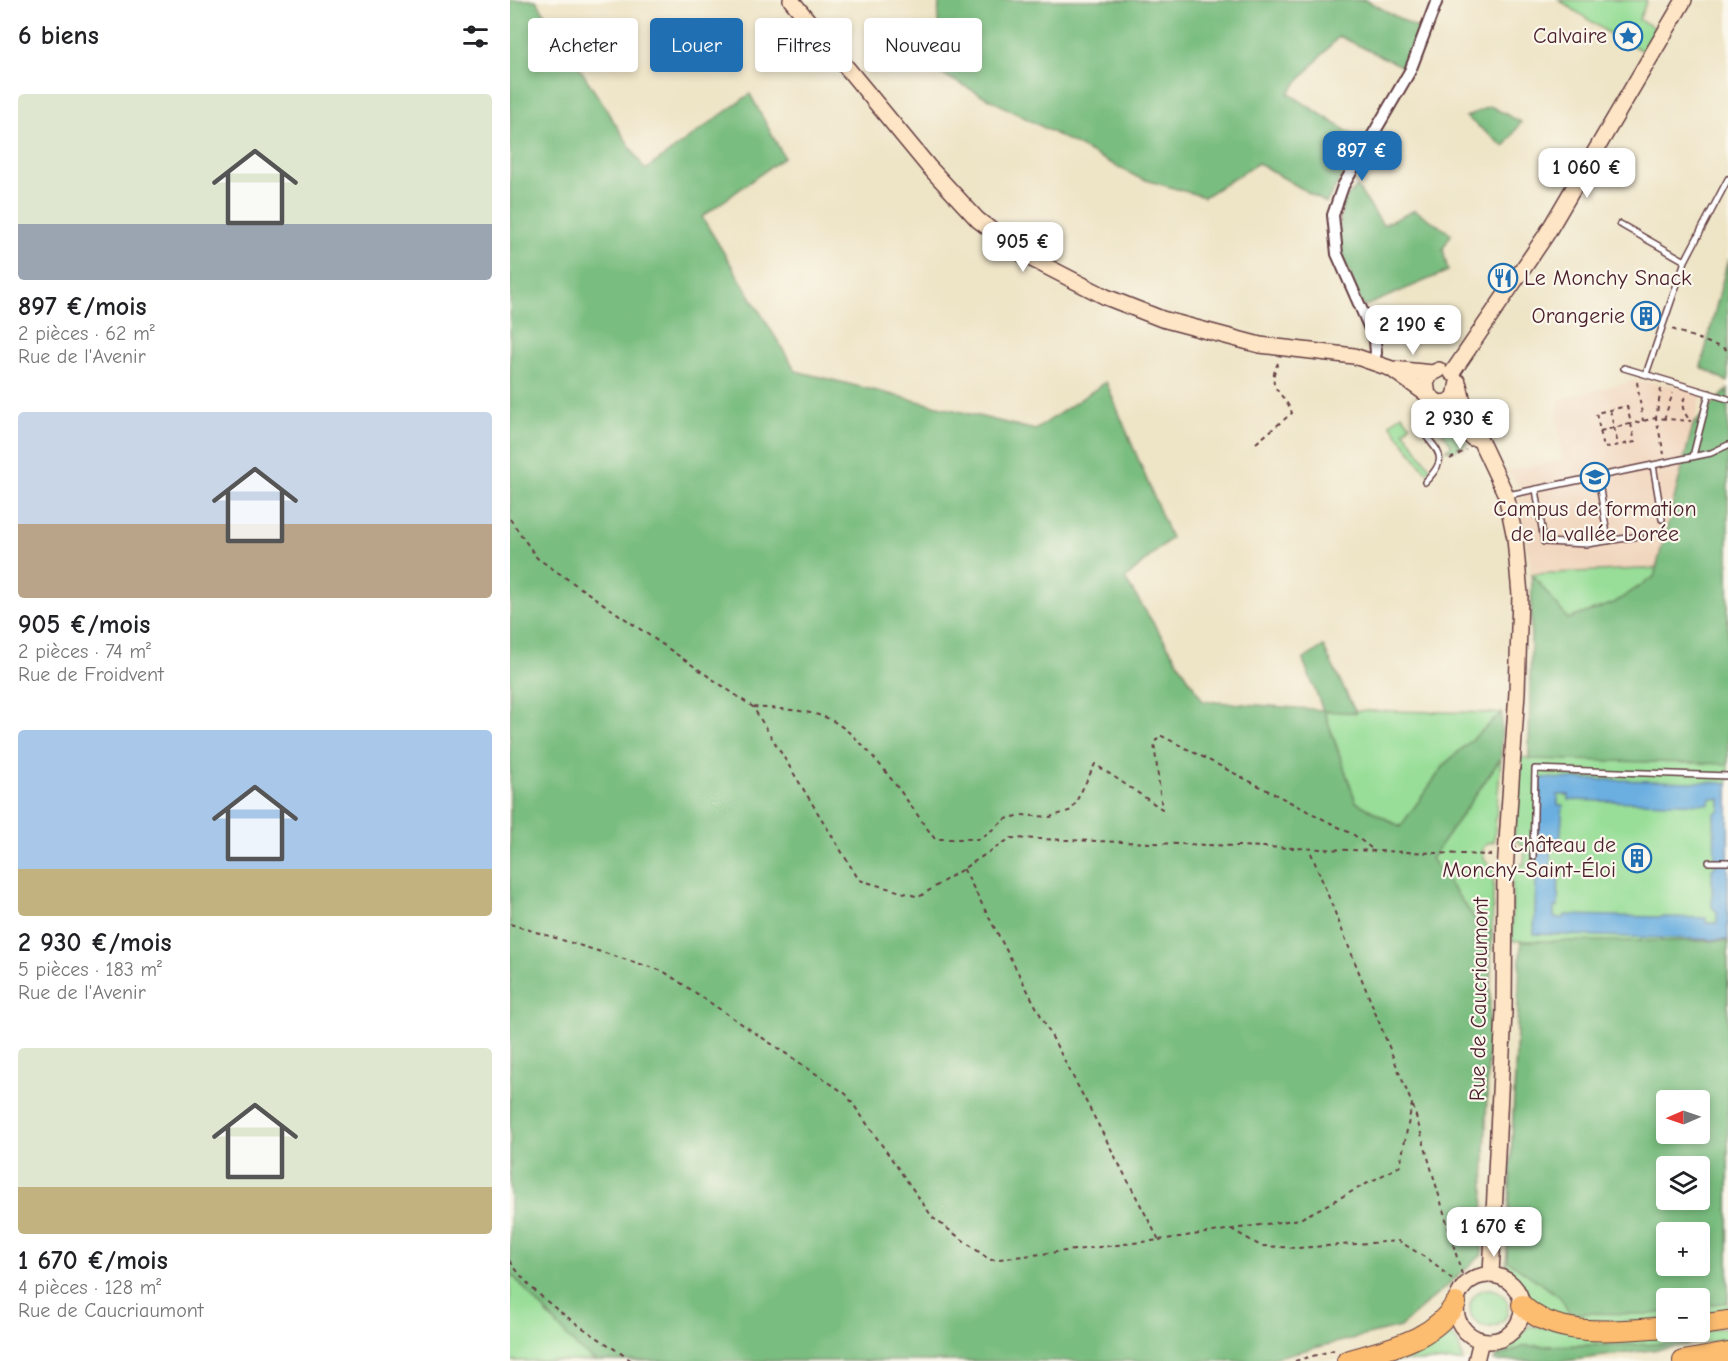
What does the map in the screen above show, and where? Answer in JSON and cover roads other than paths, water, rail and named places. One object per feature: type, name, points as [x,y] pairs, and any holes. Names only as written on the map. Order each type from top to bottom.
[{"type":"highway","points":[[1347,1361],[1422,1336],[1438,1326],[1461,1292]]},
{"type":"highway","points":[[1522,1305],[1539,1318],[1567,1326],[1607,1330],[1656,1328]]},
{"type":"highway","points":[[1710,1323],[1728,1321]]},
{"type":"highway","points":[[1683,1361],[1728,1353]]},
{"type":"street","points":[[791,0],[923,160],[969,211],[1002,240],[1067,279],[1142,312],[1252,343],[1354,356],[1392,369],[1454,414],[1498,475]]},
{"type":"street","points":[[1373,361],[1376,352],[1375,340],[1337,254],[1333,215],[1343,186],[1410,71],[1437,0]]},
{"type":"street","points":[[1434,400],[1453,399],[1455,379],[1546,236],[1684,0]]},
{"type":"street","points":[[1392,369],[1433,373],[1441,370],[1455,379],[1464,406],[1498,475]]},
{"type":"street","points":[[1433,373],[1426,382],[1434,400]]},
{"type":"street","name":"Rue de Caucriaumont","points":[[1491,1274],[1503,1021],[1506,855],[1520,626],[1517,558],[1506,495],[1498,475]]},
{"type":"street","points":[[1491,1274],[1512,1284],[1522,1305],[1520,1319],[1509,1335],[1495,1341],[1481,1340],[1472,1336],[1461,1326],[1457,1317],[1461,1292],[1477,1277],[1491,1274]]},
{"type":"street","points":[[1476,1361],[1481,1340]]},
{"type":"lane","points":[[1646,374],[1685,261],[1728,179]]},
{"type":"lane","points":[[1620,224],[1685,261]]},
{"type":"lane","points":[[1624,368],[1728,399]]},
{"type":"lane","points":[[1693,456],[1709,393]]},
{"type":"lane","points":[[1425,482],[1437,470],[1441,460],[1439,453],[1418,424],[1422,412],[1434,400]]},
{"type":"lane","points":[[1506,495],[1693,456],[1728,445]]},
{"type":"lane","points":[[1653,465],[1662,519]]},
{"type":"lane","points":[[1598,476],[1608,541]]},
{"type":"lane","points":[[1536,489],[1544,542],[1587,544],[1640,536]]},
{"type":"lane","points":[[1533,857],[1535,769],[1728,776]]},
{"type":"lane","points":[[1709,862],[1728,862]]},
{"type":"water","points":[[1540,778],[1728,783],[1728,940],[1534,934]],"holes":[[[1558,795],[1569,795],[1569,800],[1709,804],[1710,798],[1720,799],[1720,809],[1714,814],[1715,867],[1712,869],[1712,907],[1717,912],[1717,923],[1706,923],[1706,918],[1565,915],[1564,918],[1554,918],[1554,907],[1558,907],[1559,870],[1551,866],[1550,852],[1555,844],[1560,843],[1563,805],[1558,805]]]},
{"type":"place","name":"Calvaire","points":[[1628,36]]},
{"type":"place","name":"Le Monchy Snack","points":[[1503,278]]},
{"type":"place","name":"Orangerie","points":[[1646,316]]},
{"type":"place","name":"Campus de formation de la vallée Dorée","points":[[1595,477]]},
{"type":"place","name":"Château de Monchy-Saint-Éloi","points":[[1637,858]]}]
